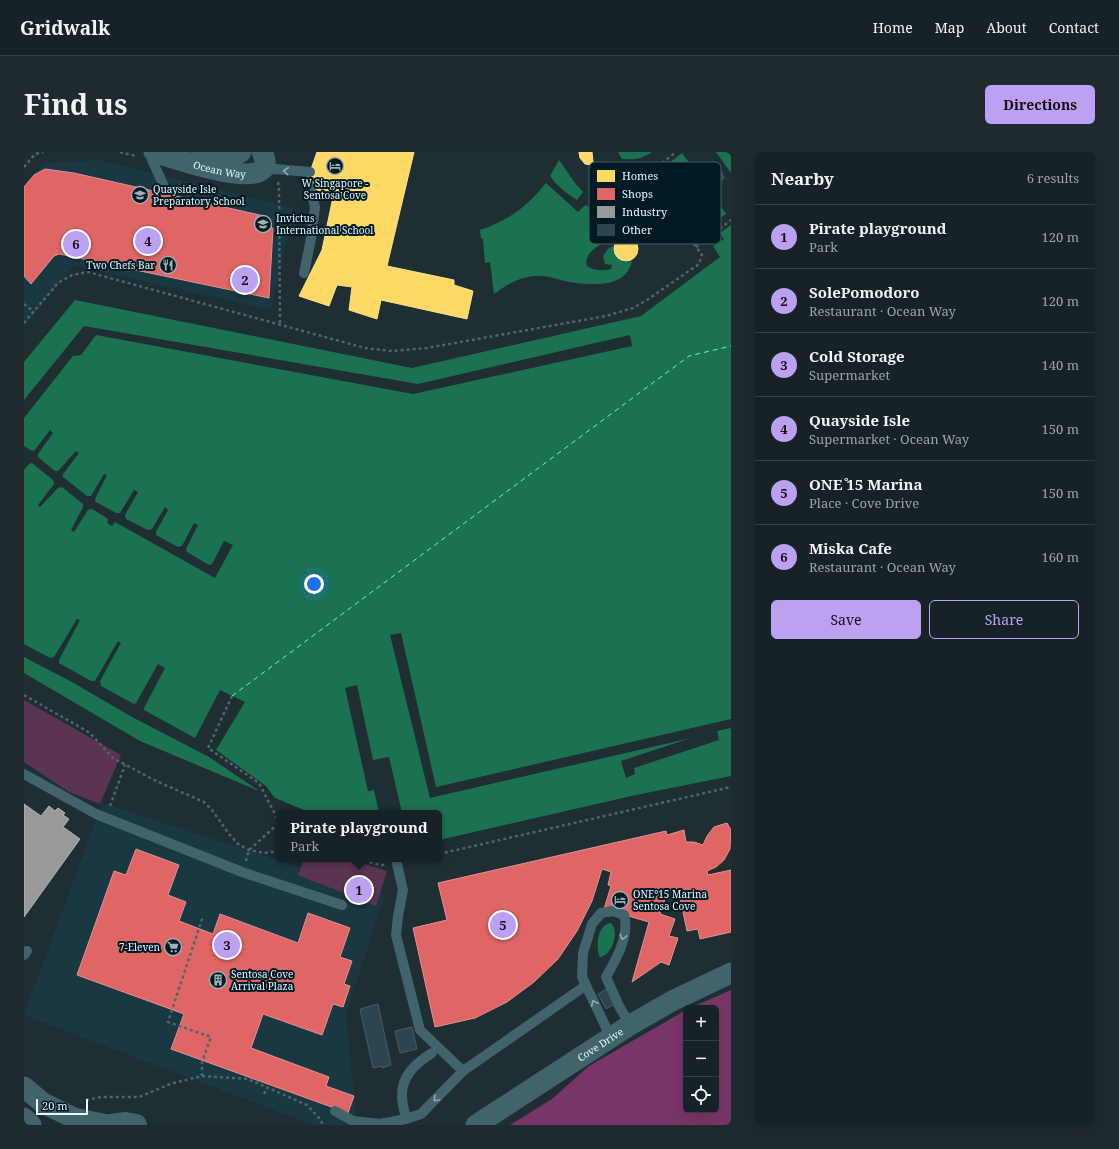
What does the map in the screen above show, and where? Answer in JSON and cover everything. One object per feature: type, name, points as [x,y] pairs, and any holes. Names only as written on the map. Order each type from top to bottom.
[{"type":"street","name":"Ocean Way","points":[[154,152],[231,173],[246,175],[262,161]]},
{"type":"street","name":"Ocean Way","points":[[198,152],[225,159],[234,157],[241,152]]},
{"type":"street","name":"Cove Drive","points":[[476,1125],[630,1025],[672,1001],[731,973]]},
{"type":"street","points":[[24,1087],[43,1103],[74,1118],[107,1125]]},
{"type":"street","points":[[24,1118],[31,1125]]},
{"type":"street","points":[[111,1125],[126,1123],[136,1125]]},
{"type":"lane","points":[[151,152],[152,160],[163,184]]},
{"type":"lane","name":"Ocean Way","points":[[262,161],[275,169],[308,177],[315,207],[312,234],[304,273]]},
{"type":"lane","points":[[24,774],[105,818],[242,872],[342,905]]},
{"type":"lane","points":[[397,864],[403,890],[396,935],[420,1030],[464,1071]]},
{"type":"lane","points":[[611,1038],[582,977],[583,953],[592,924],[601,913],[613,911],[624,915],[627,923],[619,955],[606,977],[630,1025]]},
{"type":"lane","points":[[335,1111],[353,1121],[380,1124],[406,1119],[421,1114],[464,1071],[586,986]]},
{"type":"lane","points":[[406,1119],[402,1098],[403,1086],[407,1074],[419,1061],[432,1053]]},
{"type":"path","points":[[24,167],[35,154],[43,152]]},
{"type":"path","points":[[663,162],[676,152]]},
{"type":"path","points":[[279,189],[280,325]]},
{"type":"path","points":[[721,228],[731,220]]},
{"type":"path","points":[[24,323],[58,283],[72,275],[88,272],[365,348],[392,351],[427,348],[606,316],[633,308],[699,264],[702,255],[694,244]]},
{"type":"path","points":[[696,247],[700,244]]},
{"type":"path","points":[[24,304],[34,312]]},
{"type":"path","points":[[24,695],[90,733],[113,758],[154,780],[204,802],[238,844],[249,850],[264,853],[276,851]]},
{"type":"path","points":[[232,696],[208,748],[259,784],[276,816]]},
{"type":"path","points":[[105,818],[125,765]]},
{"type":"path","points":[[442,853],[731,787]]},
{"type":"path","points":[[242,872],[249,850],[276,825]]},
{"type":"path","points":[[202,916],[168,1022],[211,1037],[202,1062],[202,1076]]},
{"type":"path","points":[[81,1099],[87,1100],[138,1097],[170,1084],[202,1076],[248,1079],[307,1105],[320,1119],[323,1125]]},
{"type":"path","points":[[264,1094],[267,1088]]},
{"type":"shaded area","points":[[618,152],[652,152],[641,158],[622,159]]},
{"type":"shaded area","points":[[716,152],[731,152],[731,173]]},
{"type":"shaded area","points":[[682,153],[688,162],[671,162]]},
{"type":"shaded area","points":[[98,160],[294,208],[271,310],[74,266],[24,327],[24,187],[44,163]]},
{"type":"shaded area","points":[[559,160],[583,192],[577,200],[562,190],[550,176]]},
{"type":"shaded area","points":[[546,183],[578,212],[585,205],[589,207],[589,244],[602,244],[590,253],[587,259],[587,266],[596,270],[611,269],[612,265],[605,264],[603,256],[608,249],[614,245],[614,253],[617,258],[624,262],[632,261],[623,277],[606,283],[587,284],[569,282],[544,276],[536,276],[524,278],[514,282],[494,294],[490,262],[485,263],[483,239],[481,238],[480,230],[509,217],[531,199]]},
{"type":"shaded area","points":[[721,207],[726,214],[721,218]]},
{"type":"shaded area","points":[[731,225],[731,776],[636,795],[442,839],[442,810],[304,810],[140,741],[24,673],[24,362],[75,300],[412,368],[641,316],[720,257],[713,246],[721,244],[721,241],[724,239],[721,232]]},
{"type":"shaded area","points":[[24,700],[121,755],[100,804],[69,792],[24,762]]},
{"type":"shaded area","points":[[102,803],[276,860],[276,862],[283,862],[385,895],[346,1014],[357,1125],[313,1125],[24,1015]]},
{"type":"shaded area","points":[[303,862],[358,862],[387,871],[376,906],[298,875]]},
{"type":"shaded area","points":[[611,923],[615,932],[614,942],[608,952],[601,957],[599,956],[598,952],[600,931],[603,927]]},
{"type":"shaded area","points":[[731,990],[731,1125],[510,1125],[552,1099],[589,1066],[683,1012],[683,1113],[719,1113],[719,1005],[697,1005]]},
{"type":"pier","points":[[84,326],[418,384],[630,335],[632,346],[413,394],[96,335],[81,355],[73,356],[24,418],[24,400]]},
{"type":"pier","points":[[50,430],[53,433],[38,454],[38,457],[55,471],[58,471],[76,451],[79,453],[63,474],[63,477],[87,496],[91,496],[104,474],[107,475],[95,499],[96,502],[116,513],[120,513],[134,490],[138,492],[125,515],[126,519],[148,530],[152,529],[165,507],[168,510],[156,532],[156,535],[178,547],[182,546],[194,523],[198,525],[186,549],[187,552],[209,565],[212,564],[224,541],[233,545],[215,578],[115,522],[112,526],[107,523],[107,518],[92,509],[88,510],[74,532],[71,530],[83,507],[83,504],[62,487],[58,488],[40,507],[38,505],[54,484],[53,480],[32,463],[29,464],[24,470],[24,446],[34,451]]},
{"type":"pier","points":[[77,619],[80,620],[59,660],[59,663],[91,681],[95,681],[118,641],[121,643],[100,681],[101,686],[134,704],[136,703],[158,664],[165,668],[144,710],[195,738],[220,690],[245,702],[216,750],[266,786],[277,801],[260,794],[258,790],[209,757],[132,717],[72,682],[24,657],[24,644],[50,658],[54,657]]},
{"type":"pier","points":[[401,633],[436,787],[731,719],[731,728],[717,731],[719,740],[634,768],[635,774],[626,778],[621,761],[691,738],[430,798],[390,635]]},
{"type":"pier","points":[[357,685],[373,760],[389,757],[401,810],[378,810],[374,790],[368,791],[345,688]]},
{"type":"building: Homes","points":[[317,152],[414,152],[387,266],[454,280],[454,285],[473,291],[467,319],[381,300],[377,319],[349,310],[352,287],[337,285],[329,306],[299,296],[322,250],[333,197],[304,184]]},
{"type":"building: Homes","points":[[579,152],[592,152],[593,162],[589,162],[589,165],[585,164],[580,158]]},
{"type":"building: Homes","points":[[615,244],[637,244],[638,249],[635,258],[626,261],[617,258],[614,249]]},
{"type":"building: Shops","points":[[45,169],[74,173],[264,216],[273,229],[269,298],[59,254],[54,256],[31,284],[24,276],[24,187],[34,175]]},
{"type":"building: Shops","points":[[727,823],[731,830],[730,849],[724,860],[716,867],[707,871],[708,875],[731,870],[731,932],[700,939],[698,929],[687,931],[679,893],[668,890],[660,914],[675,919],[669,936],[678,938],[669,965],[661,962],[632,982],[649,922],[604,909],[611,886],[608,885],[611,872],[602,869],[592,901],[577,931],[558,959],[534,982],[507,1002],[475,1018],[435,1027],[413,928],[447,920],[438,883],[666,831],[667,835],[684,830],[686,842],[694,842],[703,845],[707,836],[714,827]]},
{"type":"building: Shops","name":"Sentosa Cove Arrival Plaza","points":[[136,849],[179,865],[168,895],[186,902],[179,921],[213,934],[220,914],[298,943],[308,913],[350,928],[340,957],[352,961],[344,984],[350,986],[343,1007],[333,1004],[322,1035],[263,1014],[251,1048],[329,1077],[326,1086],[354,1096],[348,1113],[171,1049],[184,1014],[77,975],[114,871],[126,875]]},
{"type":"building: Industry","points":[[24,804],[41,816],[49,806],[55,811],[58,808],[65,813],[63,815],[69,819],[63,827],[80,839],[24,917]]},
{"type":"building: Other","points":[[721,170],[724,178],[721,181]]},
{"type":"building: Other","points":[[607,989],[615,1004],[606,1009],[598,994]]},
{"type":"building: Other","points":[[378,1004],[391,1065],[382,1068],[382,1066],[373,1068],[360,1009]]},
{"type":"building: Other","points":[[412,1027],[417,1049],[400,1053],[395,1031]]},
{"type":"ferry route","points":[[232,696],[689,356],[731,346]]},
{"type":"place","name":"W Singapore - Sentosa Cove","points":[[335,166]]},
{"type":"place","name":"Quayside Isle Preparatory School","points":[[140,195]]},
{"type":"place","name":"Invictus International School","points":[[263,224]]},
{"type":"place","name":"Quayside Isle","points":[[148,241]]},
{"type":"place","name":"Miska Cafe","points":[[76,244]]},
{"type":"place","name":"Two Chefs Bar","points":[[168,265]]},
{"type":"place","name":"SolePomodoro","points":[[245,280]]},
{"type":"place","name":"Pirate playground","points":[[359,890]]},
{"type":"place","name":"ONE°15 Marina Sentosa Cove","points":[[620,900]]},
{"type":"place","name":"ONE ̊15 Marina","points":[[503,925]]},
{"type":"place","name":"Cold Storage","points":[[227,945]]},
{"type":"place","name":"7-Eleven","points":[[173,947]]},
{"type":"place","name":"Sentosa Cove Arrival Plaza","points":[[218,980]]}]
